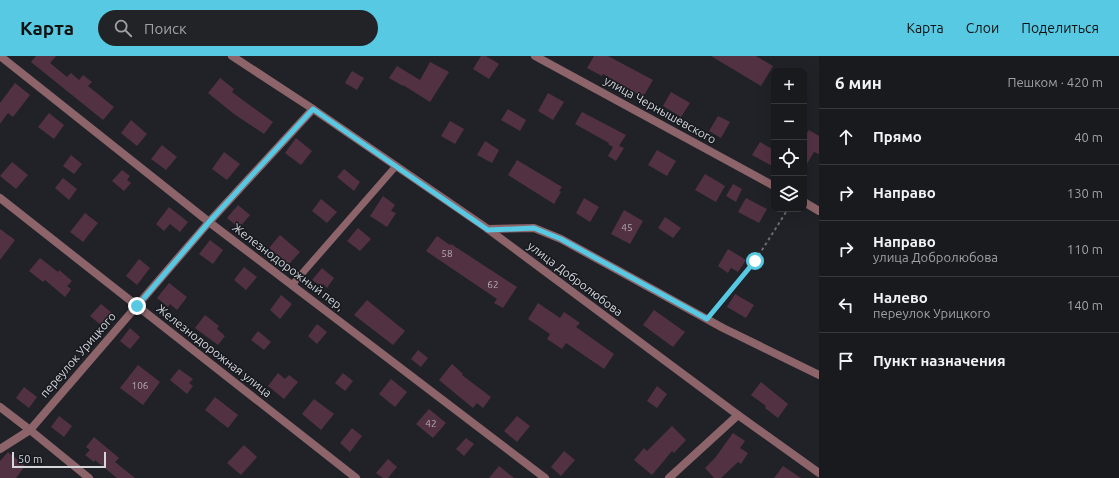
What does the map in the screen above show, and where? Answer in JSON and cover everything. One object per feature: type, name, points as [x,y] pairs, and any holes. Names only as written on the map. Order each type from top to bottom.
[{"type":"street","name":"Железнодорожный пер,","points":[[0,56],[209,222],[545,478]]},
{"type":"street","name":"улица Добролюбова","points":[[232,56],[313,109],[488,230],[738,415],[818,469]]},
{"type":"street","name":"улица Чернышевского","points":[[535,56],[771,184]]},
{"type":"street","name":"переулок Урицкого","points":[[0,449],[30,430],[209,222],[313,109]]},
{"type":"street","name":"Железнодорожная улица","points":[[0,198],[356,478]]},
{"type":"street","points":[[807,204],[819,211]]},
{"type":"street","points":[[488,230],[534,228],[561,239],[707,319],[819,375]]},
{"type":"street","points":[[0,407],[89,478]]},
{"type":"street","points":[[669,478],[738,415]]},
{"type":"lane","points":[[292,285],[396,166]]},
{"type":"path","points":[[707,319],[755,261],[786,212]]},
{"type":"building","points":[[36,56],[56,56],[50,63],[67,77],[71,73],[79,80],[83,75],[92,82],[88,86],[114,107],[103,120],[31,62]]},
{"type":"building","points":[[481,56],[486,56],[499,64],[489,79],[473,69]]},
{"type":"building","points":[[594,56],[608,56],[653,80],[643,97],[603,74],[602,76],[587,68]]},
{"type":"building","points":[[711,56],[756,56],[773,66],[761,86]]},
{"type":"building","points":[[430,62],[449,72],[430,102],[389,78],[397,66],[420,80]]},
{"type":"building","points":[[352,71],[364,78],[357,90],[345,83]]},
{"type":"building","points":[[220,78],[234,89],[232,92],[273,122],[264,134],[234,114],[208,93]]},
{"type":"building","points":[[15,83],[30,95],[13,117],[8,113],[0,124],[0,103]]},
{"type":"building","points":[[671,92],[690,103],[681,117],[663,106]]},
{"type":"building","points":[[548,93],[564,102],[553,120],[538,111]]},
{"type":"building","points":[[508,109],[526,120],[520,131],[501,120]]},
{"type":"building","points":[[582,112],[626,135],[619,146],[624,148],[616,161],[608,156],[613,147],[608,144],[609,143],[575,124]]},
{"type":"building","points":[[49,113],[64,125],[54,139],[38,127]]},
{"type":"building","points":[[718,116],[730,122],[721,138],[709,131]]},
{"type":"building","points":[[131,120],[147,134],[137,146],[121,133]]},
{"type":"building","points":[[450,121],[464,129],[455,144],[441,136]]},
{"type":"building","points":[[809,130],[819,136],[819,154],[814,152],[807,164],[807,140],[807,133]]},
{"type":"building","points":[[296,138],[312,151],[301,165],[285,153]]},
{"type":"building","points":[[485,141],[499,150],[492,163],[477,155]]},
{"type":"building","points":[[760,142],[771,148],[771,165],[752,155]]},
{"type":"building","points":[[162,145],[177,157],[166,170],[151,159]]},
{"type":"building","points":[[657,150],[676,161],[667,176],[648,165]]},
{"type":"building","points":[[224,152],[240,164],[227,180],[212,169]]},
{"type":"building","points":[[71,155],[82,164],[74,174],[63,166]]},
{"type":"building","points":[[517,160],[562,187],[559,191],[561,192],[554,204],[508,175]]},
{"type":"building","points":[[12,162],[28,175],[16,189],[0,176]]},
{"type":"building","points":[[344,169],[360,182],[354,191],[337,177]]},
{"type":"building","points":[[122,170],[130,176],[127,180],[131,183],[124,191],[112,181]]},
{"type":"building","points":[[705,174],[725,186],[716,202],[695,190]]},
{"type":"building","points":[[63,178],[77,189],[69,200],[55,188]]},
{"type":"building","points":[[733,184],[742,189],[736,202],[726,196]]},
{"type":"building","points":[[383,196],[395,205],[391,211],[396,213],[387,227],[370,216]]},
{"type":"building","points":[[584,198],[599,207],[590,222],[576,213]]},
{"type":"building","points":[[746,198],[767,209],[759,223],[738,212]]},
{"type":"building","points":[[321,199],[337,212],[327,223],[312,211]]},
{"type":"building","points":[[238,205],[250,215],[239,228],[227,218]]},
{"type":"building","points":[[169,207],[188,222],[180,232],[170,224],[164,231],[156,224]]},
{"type":"building","points":[[624,210],[643,221],[630,244],[611,234]]},
{"type":"building","points":[[85,213],[98,223],[83,242],[70,232]]},
{"type":"building","points":[[665,217],[681,228],[673,238],[658,228]]},
{"type":"building","points":[[358,228],[371,239],[360,251],[347,241]]},
{"type":"building","points":[[0,229],[15,240],[0,260]]},
{"type":"building","points":[[280,235],[300,252],[289,264],[269,248]]},
{"type":"building","points":[[437,236],[517,287],[503,308],[494,303],[497,299],[426,251]]},
{"type":"building","points":[[210,240],[223,250],[213,264],[199,254]]},
{"type":"building","points":[[728,249],[746,260],[738,272],[731,268],[728,273],[718,266]]},
{"type":"building","points":[[40,258],[58,272],[59,270],[72,281],[67,286],[71,289],[65,297],[45,280],[43,282],[29,271]]},
{"type":"building","points":[[139,259],[150,268],[137,285],[126,276]]},
{"type":"building","points":[[244,267],[257,277],[246,290],[234,280]]},
{"type":"building","points":[[322,268],[334,278],[327,288],[323,284],[321,286],[312,280]]},
{"type":"building","points":[[169,283],[187,297],[177,310],[170,304],[168,307],[157,298]]},
{"type":"building","points":[[735,294],[754,305],[746,318],[727,307]]},
{"type":"building","points":[[281,295],[292,304],[280,319],[270,310]]},
{"type":"building","points":[[367,300],[405,331],[393,345],[354,315]]},
{"type":"building","points":[[538,303],[560,318],[564,312],[580,323],[576,327],[614,354],[604,369],[566,343],[562,349],[547,339],[550,334],[528,319]]},
{"type":"building","points":[[101,304],[112,313],[101,325],[90,316]]},
{"type":"building","points":[[654,310],[685,332],[673,347],[643,325]]},
{"type":"building","points":[[205,315],[219,326],[217,329],[225,336],[218,345],[195,328]]},
{"type":"building","points":[[317,324],[327,332],[317,344],[308,336]]},
{"type":"building","points":[[130,328],[140,337],[130,349],[120,341]]},
{"type":"building","points":[[258,331],[271,342],[264,350],[251,340]]},
{"type":"building","points":[[418,350],[428,358],[421,367],[411,359]]},
{"type":"building","points":[[452,364],[463,374],[462,375],[491,397],[483,408],[477,403],[473,408],[439,380]]},
{"type":"building","points":[[138,365],[160,382],[143,405],[120,388]]},
{"type":"building","points":[[179,369],[193,379],[189,383],[193,386],[187,394],[170,380]]},
{"type":"building","points":[[278,373],[285,379],[289,375],[298,382],[284,399],[268,386]]},
{"type":"building","points":[[343,373],[353,381],[345,391],[335,383]]},
{"type":"building","points":[[391,379],[407,392],[395,407],[379,394]]},
{"type":"building","points":[[761,382],[788,404],[778,418],[765,408],[766,406],[751,395]]},
{"type":"building","points":[[657,386],[667,394],[657,408],[647,401]]},
{"type":"building","points":[[24,387],[37,397],[29,408],[16,398]]},
{"type":"building","points":[[215,397],[238,415],[228,428],[205,410]]},
{"type":"building","points":[[314,399],[334,414],[321,430],[302,414]]},
{"type":"building","points":[[429,409],[446,423],[433,438],[416,424]]},
{"type":"building","points":[[59,416],[72,426],[64,437],[51,427]]},
{"type":"building","points":[[517,416],[530,426],[517,442],[504,431]]},
{"type":"building","points":[[672,426],[686,440],[674,453],[672,451],[652,475],[634,460],[644,448],[647,451]]},
{"type":"building","points":[[352,428],[362,436],[350,452],[340,443]]},
{"type":"building","points":[[733,433],[745,441],[740,448],[748,453],[741,464],[738,462],[721,478],[714,478],[705,468],[715,458]]},
{"type":"building","points":[[94,437],[119,458],[115,462],[135,478],[117,478],[95,460],[94,462],[85,455],[90,450],[86,447]]},
{"type":"building","points":[[466,438],[474,444],[464,456],[456,449]]},
{"type":"building","points":[[244,445],[257,457],[241,475],[227,463]]},
{"type":"building","points":[[564,451],[575,460],[561,476],[551,467]]},
{"type":"building","points":[[8,452],[25,466],[16,478],[0,478],[0,461]]},
{"type":"building","points":[[388,459],[397,467],[388,478],[383,478],[376,473]]},
{"type":"building","points":[[499,466],[514,478],[489,478]]},
{"type":"building","points":[[783,466],[801,478],[774,478]]},
{"type":"route","points":[[137,306],[209,222],[313,109],[488,230],[534,228],[561,239],[707,319],[755,261]]}]
